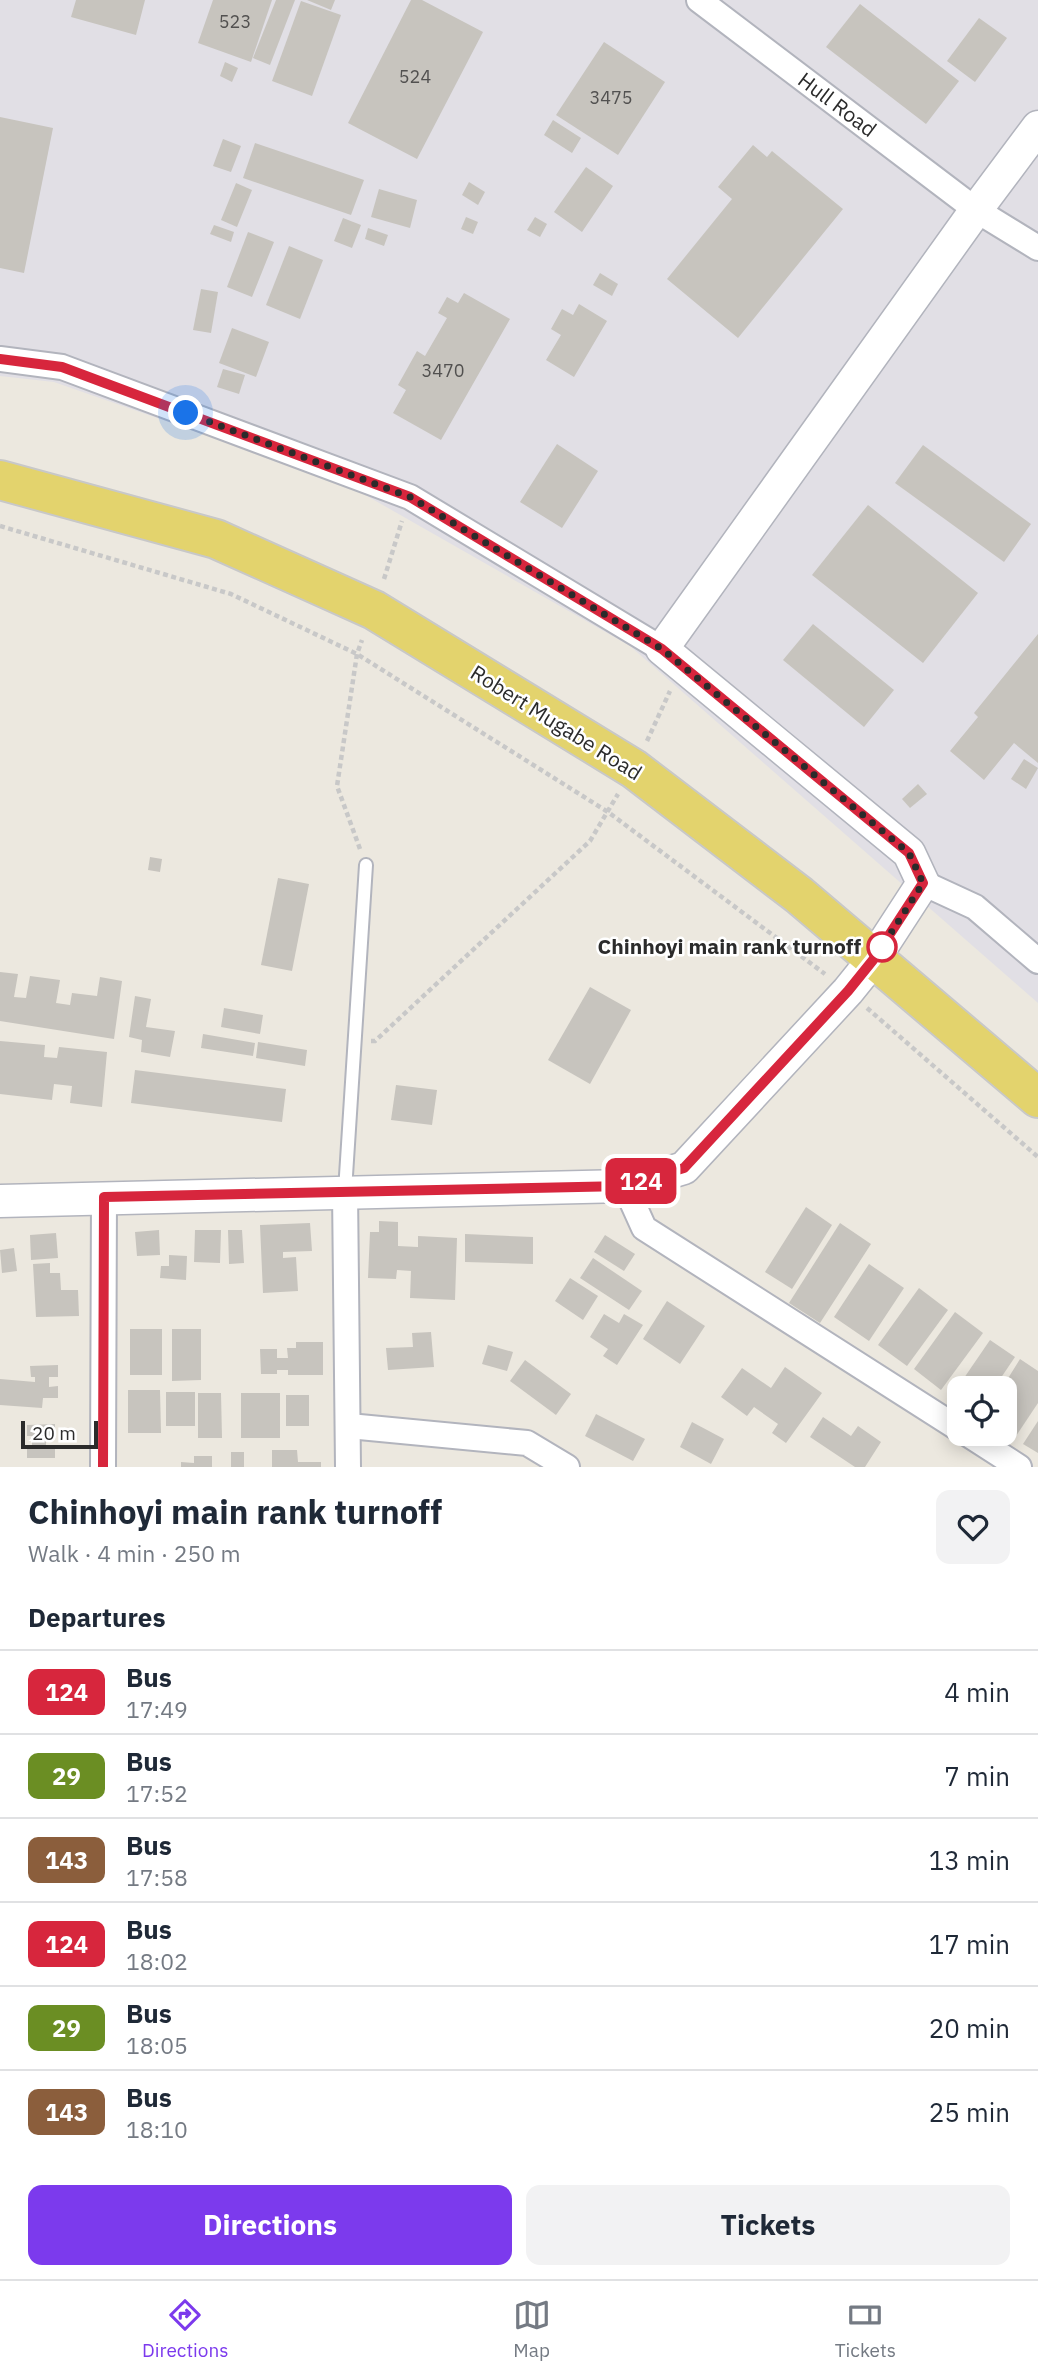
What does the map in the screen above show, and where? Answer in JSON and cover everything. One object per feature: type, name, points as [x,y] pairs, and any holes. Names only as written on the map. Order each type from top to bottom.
[{"type":"main road","name":"Robert Mugabe Road","points":[[0,480],[216,539],[374,610],[634,769],[799,895],[1038,1098]]},
{"type":"street","name":"Hull Road","points":[[699,0],[976,210],[1038,248]]},
{"type":"street","points":[[672,657],[976,210],[1038,127]]},
{"type":"street","points":[[0,359],[62,367],[410,497],[672,657],[909,853],[923,883],[975,907],[1038,961]]},
{"type":"street","points":[[0,1201],[625,1186],[684,1168],[848,991],[873,960],[923,883]]},
{"type":"street","points":[[625,1186],[644,1228],[947,1421]]},
{"type":"street","points":[[345,1191],[348,1467]]},
{"type":"street","points":[[103,1467],[104,1197]]},
{"type":"street","points":[[349,1426],[527,1443],[567,1467]]},
{"type":"street","points":[[986,1446],[1019,1467]]},
{"type":"lane","points":[[345,1191],[366,865]]},
{"type":"path","points":[[366,865],[337,786],[357,654],[410,497]]},
{"type":"path","points":[[0,526],[231,594],[357,654],[608,812],[848,991],[1038,1157]]},
{"type":"path","points":[[354,1043],[375,1041],[590,841],[634,769],[672,657]]},
{"type":"shaded area","points":[[0,0],[1038,0],[1038,1003],[630,646],[346,484],[54,382],[0,376]]},
{"type":"building","points":[[76,0],[145,0],[136,35],[71,17]]},
{"type":"building","points":[[213,0],[272,0],[251,62],[198,43]]},
{"type":"building","points":[[276,0],[295,0],[270,65],[253,58]]},
{"type":"building","points":[[307,0],[335,0],[331,10]]},
{"type":"building","points":[[411,0],[422,0],[483,32],[417,159],[348,123]]},
{"type":"building","points":[[301,1],[341,15],[312,96],[272,81]]},
{"type":"building","points":[[860,4],[959,81],[926,124],[826,47]]},
{"type":"building","points":[[979,18],[1007,38],[975,82],[947,61]]},
{"type":"building","points":[[604,42],[665,82],[618,155],[556,115]]},
{"type":"building","points":[[225,62],[238,68],[232,82],[220,76]]},
{"type":"building","points":[[0,117],[53,128],[24,273],[0,268]]},
{"type":"building","points":[[553,120],[581,138],[572,153],[544,135]]},
{"type":"building","points":[[223,139],[241,146],[231,172],[213,166]]},
{"type":"building","points":[[255,143],[364,180],[351,215],[243,178]]},
{"type":"building","points":[[753,145],[767,157],[772,151],[843,209],[738,338],[667,279],[732,199],[718,187]]},
{"type":"building","points":[[586,167],[613,186],[582,232],[554,212]]},
{"type":"building","points":[[469,182],[485,192],[478,205],[462,195]]},
{"type":"building","points":[[236,183],[252,190],[237,227],[221,220]]},
{"type":"building","points":[[379,189],[417,200],[410,228],[371,217]]},
{"type":"building","points":[[466,217],[478,222],[473,234],[461,229]]},
{"type":"building","points":[[535,217],[547,224],[540,237],[527,230]]},
{"type":"building","points":[[343,218],[361,225],[352,248],[334,241]]},
{"type":"building","points":[[214,225],[234,232],[231,242],[210,234]]},
{"type":"building","points":[[368,228],[388,235],[384,246],[365,239]]},
{"type":"building","points":[[248,232],[274,242],[252,297],[227,287]]},
{"type":"building","points":[[289,246],[323,260],[300,319],[266,305]]},
{"type":"building","points":[[600,273],[618,284],[612,296],[593,285]]},
{"type":"building","points":[[201,289],[218,292],[211,333],[193,330]]},
{"type":"building","points":[[464,293],[510,319],[441,440],[393,413],[406,390],[398,385],[417,351],[425,356],[447,318],[438,313],[447,297],[458,303]]},
{"type":"building","points":[[579,304],[607,321],[574,377],[546,360],[561,335],[551,329],[562,309],[573,315]]},
{"type":"building","points":[[232,328],[269,342],[256,377],[219,363]]},
{"type":"building","points":[[223,369],[245,375],[239,394],[217,387]]},
{"type":"building","points":[[557,444],[598,471],[562,528],[520,502]]},
{"type":"building","points":[[923,445],[1031,524],[1004,562],[895,483]]},
{"type":"building","points":[[868,505],[978,593],[923,663],[812,575]]},
{"type":"building","points":[[813,624],[894,690],[864,727],[783,660]]},
{"type":"building","points":[[1038,634],[1038,763],[1014,743],[984,780],[950,751],[978,717],[974,713]]},
{"type":"building","points":[[1024,759],[1038,768],[1026,789],[1011,779]]},
{"type":"building","points":[[918,784],[927,794],[910,808],[902,799]]},
{"type":"building","points":[[150,857],[162,859],[160,872],[148,870]]},
{"type":"building","points":[[278,878],[309,884],[292,971],[261,965]]},
{"type":"building","points":[[0,972],[18,974],[14,997],[26,998],[30,976],[60,980],[56,1003],[70,1005],[72,993],[97,996],[100,977],[122,981],[114,1039],[0,1021]]},
{"type":"building","points":[[590,987],[631,1010],[590,1084],[548,1060]]},
{"type":"building","points":[[135,996],[151,999],[146,1027],[175,1031],[170,1057],[141,1052],[142,1040],[129,1037]]},
{"type":"building","points":[[224,1008],[263,1015],[260,1034],[221,1027]]},
{"type":"building","points":[[203,1034],[255,1043],[253,1056],[201,1048]]},
{"type":"building","points":[[0,1041],[45,1045],[44,1057],[57,1058],[59,1047],[107,1052],[102,1107],[70,1103],[72,1086],[54,1084],[52,1100],[0,1094]]},
{"type":"building","points":[[258,1042],[307,1050],[305,1066],[256,1058]]},
{"type":"building","points":[[135,1070],[286,1089],[282,1122],[131,1103]]},
{"type":"building","points":[[396,1085],[437,1090],[432,1125],[391,1120]]},
{"type":"building","points":[[806,1207],[832,1225],[792,1289],[765,1272]]},
{"type":"building","points":[[379,1221],[398,1222],[398,1246],[418,1247],[418,1236],[457,1238],[455,1300],[410,1298],[411,1271],[397,1270],[396,1279],[368,1278],[370,1232],[379,1232]]},
{"type":"building","points":[[310,1223],[312,1251],[283,1252],[283,1258],[296,1257],[298,1291],[263,1293],[260,1225]]},
{"type":"building","points":[[840,1223],[871,1244],[820,1323],[789,1303]]},
{"type":"building","points":[[159,1230],[160,1255],[137,1256],[135,1232]]},
{"type":"building","points":[[195,1230],[221,1230],[220,1263],[194,1262]]},
{"type":"building","points":[[228,1230],[242,1230],[244,1263],[229,1264]]},
{"type":"building","points":[[56,1233],[58,1258],[31,1260],[30,1235]]},
{"type":"building","points":[[465,1234],[533,1237],[533,1264],[465,1262]]},
{"type":"building","points":[[605,1235],[635,1254],[624,1271],[594,1252]]},
{"type":"building","points":[[14,1248],[17,1271],[2,1273],[0,1250]]},
{"type":"building","points":[[169,1255],[187,1256],[186,1280],[160,1278],[161,1266],[169,1266]]},
{"type":"building","points":[[593,1258],[642,1291],[629,1310],[580,1278]]},
{"type":"building","points":[[50,1263],[50,1273],[60,1273],[61,1290],[78,1290],[79,1316],[36,1317],[33,1264]]},
{"type":"building","points":[[869,1264],[904,1288],[869,1341],[834,1317]]},
{"type":"building","points":[[570,1278],[598,1296],[583,1320],[555,1301]]},
{"type":"building","points":[[919,1288],[948,1310],[907,1366],[878,1345]]},
{"type":"building","points":[[667,1301],[705,1326],[680,1364],[643,1339]]},
{"type":"building","points":[[955,1312],[983,1333],[951,1376],[947,1376],[947,1382],[941,1390],[914,1369]]},
{"type":"building","points":[[604,1314],[619,1323],[624,1314],[643,1325],[617,1365],[603,1356],[608,1349],[590,1337]]},
{"type":"building","points":[[130,1329],[162,1329],[162,1375],[130,1375]]},
{"type":"building","points":[[172,1329],[201,1329],[201,1380],[172,1381]]},
{"type":"building","points":[[431,1332],[434,1367],[388,1370],[386,1348],[413,1347],[412,1333]]},
{"type":"building","points":[[990,1340],[1015,1357],[1002,1376],[965,1376]]},
{"type":"building","points":[[296,1342],[323,1342],[323,1375],[288,1375],[288,1370],[277,1370],[277,1374],[261,1374],[260,1349],[277,1349],[277,1358],[288,1358],[287,1348],[296,1348]]},
{"type":"building","points":[[488,1345],[513,1352],[507,1371],[482,1364]]},
{"type":"building","points":[[1020,1359],[1038,1371],[1038,1403],[1017,1434],[1017,1376],[1009,1376]]},
{"type":"building","points":[[525,1360],[571,1394],[556,1415],[510,1381]]},
{"type":"building","points":[[58,1365],[58,1377],[49,1377],[49,1387],[58,1386],[58,1398],[43,1398],[42,1408],[0,1405],[0,1379],[35,1382],[35,1377],[31,1377],[30,1366]]},
{"type":"building","points":[[785,1367],[822,1393],[786,1443],[772,1433],[778,1424],[754,1407],[747,1416],[721,1397],[742,1368],[771,1388]]},
{"type":"building","points":[[128,1390],[160,1390],[161,1433],[128,1433]]},
{"type":"building","points":[[166,1392],[195,1392],[195,1426],[166,1426]]},
{"type":"building","points":[[198,1393],[221,1393],[222,1438],[198,1438]]},
{"type":"building","points":[[241,1393],[280,1393],[280,1438],[241,1438]]},
{"type":"building","points":[[286,1395],[309,1395],[309,1426],[286,1426]]},
{"type":"building","points":[[596,1414],[645,1439],[633,1461],[585,1436]]},
{"type":"building","points":[[823,1417],[851,1436],[858,1426],[881,1442],[865,1467],[855,1467],[810,1437]]},
{"type":"building","points":[[1038,1421],[1038,1453],[1023,1444]]},
{"type":"building","points":[[692,1422],[724,1439],[711,1464],[680,1447]]},
{"type":"building","points":[[55,1424],[55,1436],[46,1436],[46,1446],[55,1446],[55,1458],[27,1458],[27,1446],[32,1446],[32,1436],[27,1436],[27,1425]]},
{"type":"building","points":[[272,1450],[297,1450],[298,1462],[321,1462],[321,1467],[272,1467]]},
{"type":"building","points":[[231,1452],[244,1452],[244,1467],[231,1467]]},
{"type":"building","points":[[194,1456],[212,1456],[212,1467],[181,1467],[181,1462],[194,1463]]},
{"type":"bus line","name":"124","points":[[0,359],[62,367],[410,497],[662,649],[909,853],[923,883],[873,960],[848,991],[684,1168],[625,1186],[104,1197],[103,1467]]},
{"type":"place","name":"Chinhoyi main rank turnoff","points":[[882,947]]},
{"type":"route","points":[[186,413],[410,497],[662,649],[909,853],[923,883],[882,947]]}]
